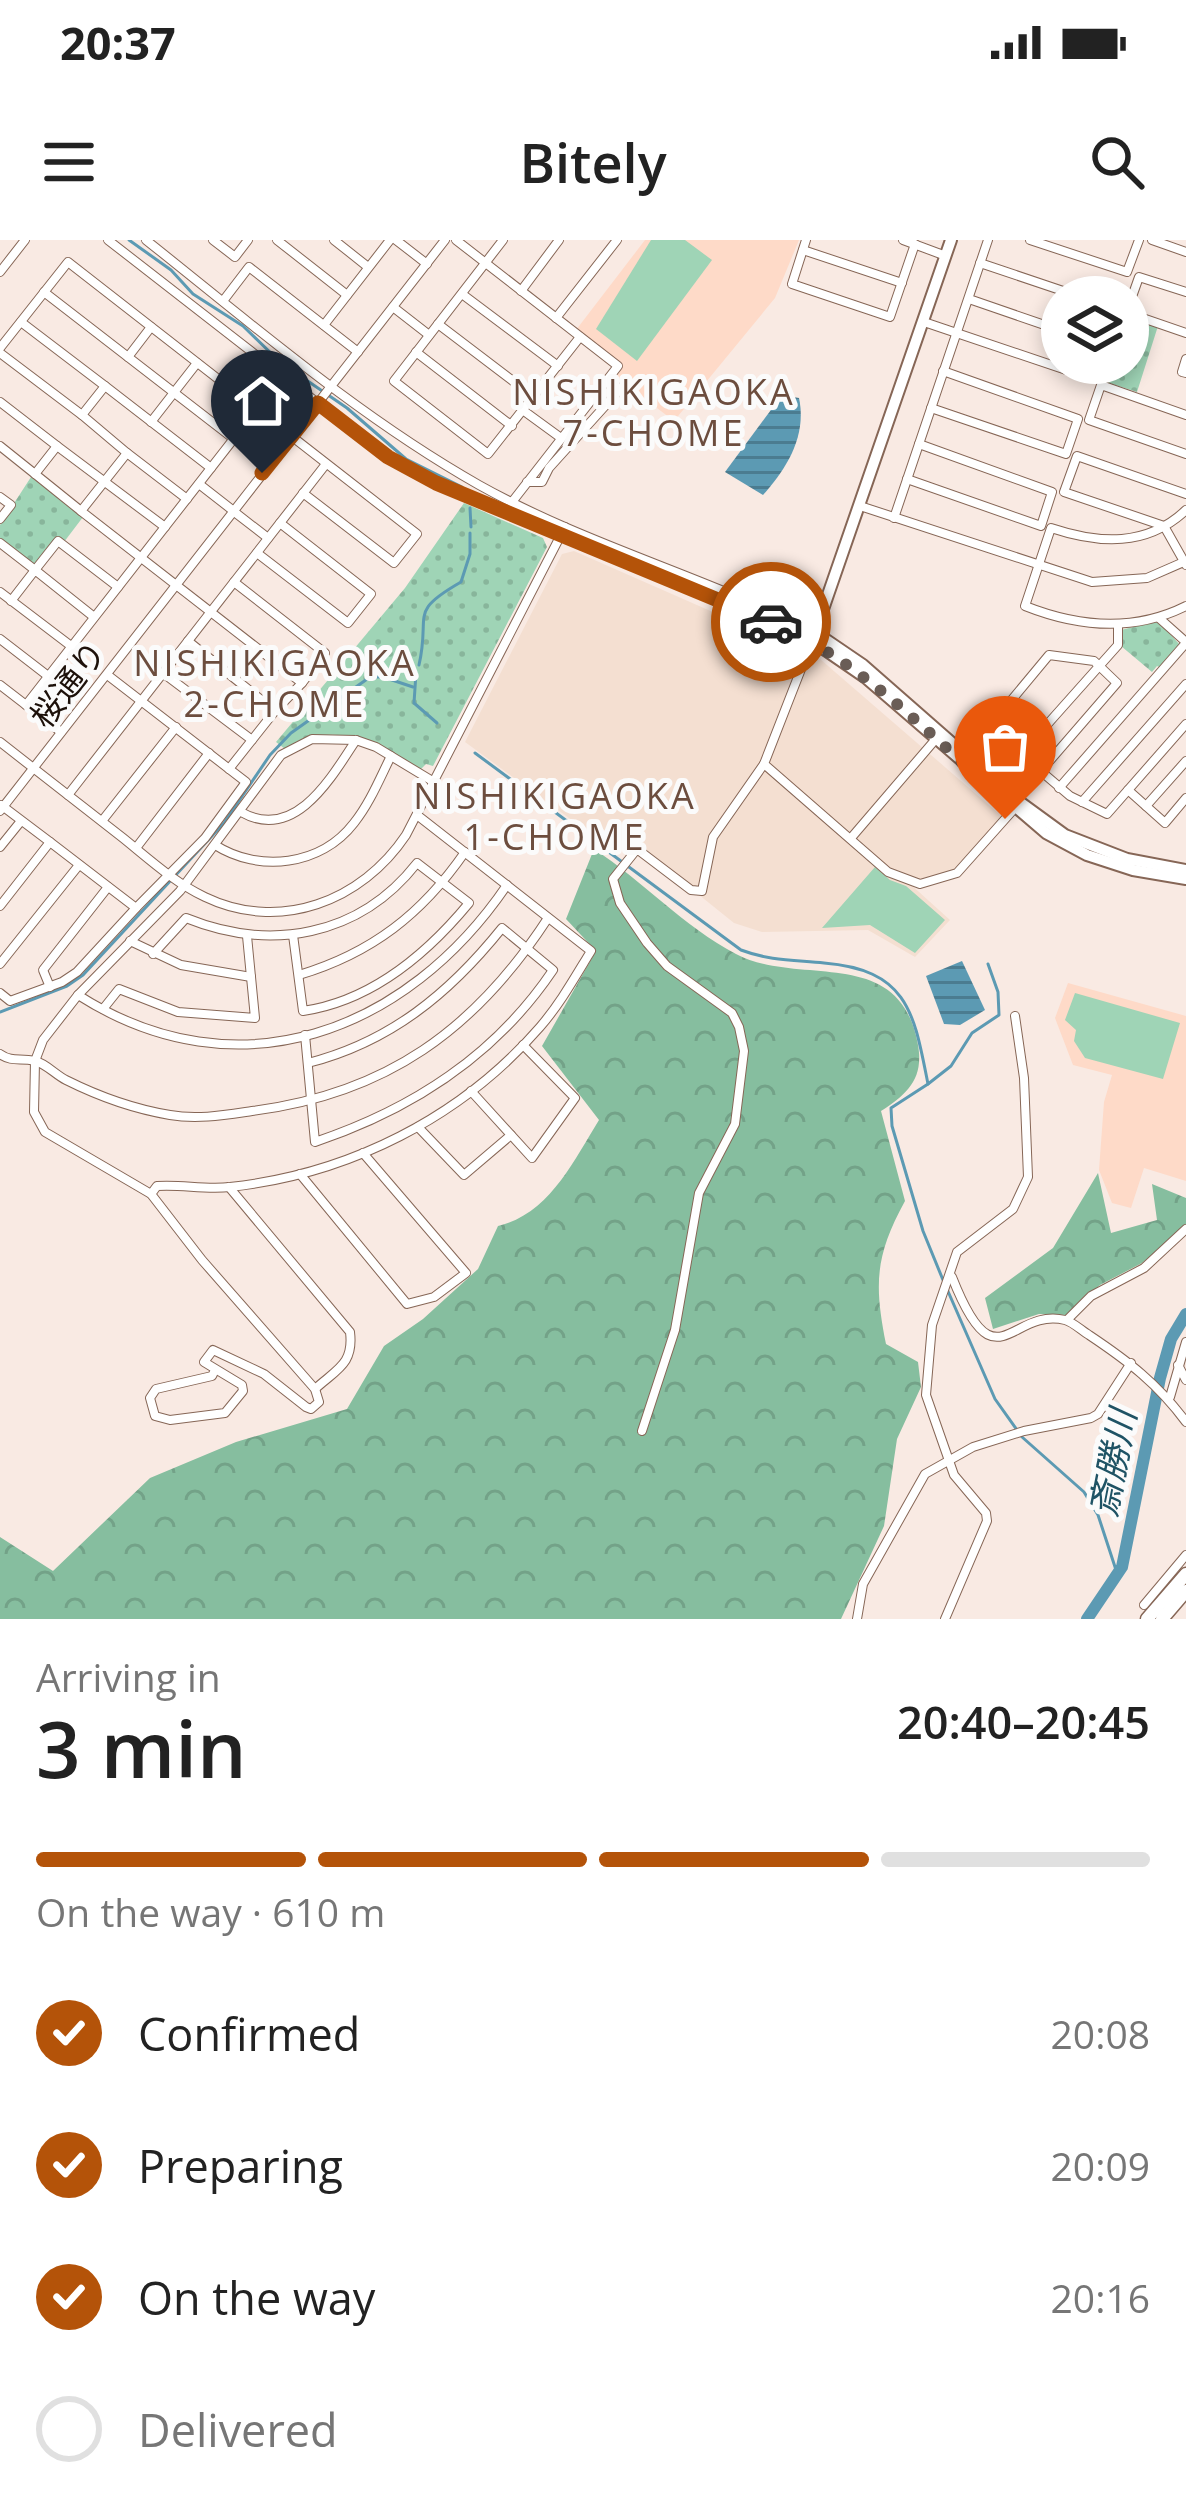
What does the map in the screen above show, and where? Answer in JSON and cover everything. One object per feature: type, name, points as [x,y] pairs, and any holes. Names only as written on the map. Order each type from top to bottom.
[{"type":"highway","points":[[1146,1612],[1186,1574]]},
{"type":"highway","points":[[1162,1619],[1186,1592]]},
{"type":"main road","points":[[814,637],[951,240]]},
{"type":"main road","points":[[814,637],[935,740],[1065,835],[1126,859],[1186,875]]},
{"type":"main road","points":[[814,637],[863,665],[1014,809],[1046,833],[1087,855],[1133,870],[1186,875]]},
{"type":"street","points":[[0,272],[25,240]]},
{"type":"street","points":[[108,240],[388,457],[436,483],[564,530],[814,637],[764,764],[713,837],[702,891],[692,890],[637,849],[613,879],[623,910],[667,966],[732,1013],[744,1051],[735,1124],[699,1193],[675,1330],[642,1431]]},
{"type":"street","points":[[146,240],[330,387],[400,436],[564,530]]},
{"type":"street","points":[[214,240],[235,256],[248,240]]},
{"type":"street","points":[[277,240],[347,295]]},
{"type":"street","points":[[334,240],[368,267]]},
{"type":"street","points":[[324,325],[393,240],[427,264]]},
{"type":"street","points":[[330,387],[446,240]]},
{"type":"street","points":[[456,240],[618,366],[512,502]]},
{"type":"street","points":[[503,240],[394,381],[488,454],[580,338]]},
{"type":"street","points":[[521,290],[560,240]]},
{"type":"street","points":[[556,319],[617,240]]},
{"type":"street","points":[[903,240],[946,256]]},
{"type":"street","points":[[894,518],[988,240]]},
{"type":"street","points":[[1030,240],[1126,272],[1139,240]]},
{"type":"street","points":[[1152,240],[1186,252]]},
{"type":"street","points":[[902,283],[805,245],[792,284],[890,317],[902,283],[915,244]]},
{"type":"street","points":[[187,499],[0,350],[68,262],[417,534],[394,563],[303,493]]},
{"type":"street","points":[[980,263],[1041,284]]},
{"type":"street","points":[[223,301],[249,267],[358,352]]},
{"type":"street","points":[[1149,280],[1186,292]]},
{"type":"street","points":[[44,292],[234,439]]},
{"type":"street","points":[[462,294],[558,366]]},
{"type":"street","points":[[969,298],[1041,324]]},
{"type":"street","points":[[393,307],[429,335]]},
{"type":"street","points":[[1149,318],[1186,333]]},
{"type":"street","points":[[21,322],[211,468]]},
{"type":"street","points":[[924,322],[1041,361]]},
{"type":"street","points":[[438,325],[534,397]]},
{"type":"street","points":[[128,357],[151,327]]},
{"type":"street","points":[[416,352],[512,425]]},
{"type":"street","points":[[1186,359],[1182,372],[1186,373]]},
{"type":"street","points":[[152,422],[197,363]]},
{"type":"street","points":[[931,408],[1066,454],[1078,419],[943,371]]},
{"type":"street","points":[[1186,415],[1101,385],[1089,420],[1186,454]]},
{"type":"street","points":[[82,416],[105,386]]},
{"type":"street","points":[[527,482],[542,482],[549,468],[623,386]]},
{"type":"street","name":"桜通り","points":[[1,807],[330,387]]},
{"type":"street","points":[[0,402],[165,527]]},
{"type":"street","points":[[26,705],[257,410]]},
{"type":"street","points":[[524,411],[561,438]]},
{"type":"street","points":[[907,479],[1041,526],[1052,492],[919,444]]},
{"type":"street","points":[[0,446],[302,683]]},
{"type":"street","points":[[35,474],[58,446]]},
{"type":"street","points":[[81,511],[127,453]]},
{"type":"street","points":[[860,506],[1073,579],[1113,583],[1147,578],[1185,563],[1163,526],[1064,492],[1077,456],[1186,494]]},
{"type":"street","points":[[68,795],[326,464]]},
{"type":"street","points":[[199,484],[268,538]]},
{"type":"street","points":[[0,496],[11,505],[0,520]]},
{"type":"street","points":[[1186,510],[1137,538],[1106,541],[1052,528],[1025,606],[1059,617],[1118,626],[1159,618],[1186,606]]},
{"type":"street","points":[[256,553],[348,622],[371,594],[280,523]]},
{"type":"street","points":[[0,742],[176,879],[213,901],[254,912],[312,907],[341,896],[374,874],[396,850],[564,530]]},
{"type":"street","points":[[11,601],[58,542],[118,586]]},
{"type":"street","points":[[0,543],[94,617]]},
{"type":"street","points":[[229,769],[325,653],[234,582]]},
{"type":"street","points":[[0,592],[71,646]]},
{"type":"street","points":[[1059,788],[1186,642],[1159,618]]},
{"type":"street","points":[[1020,755],[1118,645],[1118,626]]},
{"type":"street","points":[[0,639],[48,676]]},
{"type":"street","points":[[188,641],[275,711]]},
{"type":"street","points":[[963,759],[1049,655],[1099,664],[1117,683],[1040,772]]},
{"type":"street","points":[[163,673],[252,740]]},
{"type":"street","points":[[110,677],[246,782],[130,941],[43,1040],[35,1060],[34,1112],[45,1132],[151,1194],[202,1260],[316,1389],[319,1402],[311,1409],[264,1374],[213,1350],[204,1362],[243,1390],[225,1413],[170,1420],[155,1416],[150,1398],[156,1389],[212,1376],[214,1370]]},
{"type":"street","points":[[1082,802],[1186,684]]},
{"type":"street","points":[[0,685],[61,733]]},
{"type":"street","points":[[989,727],[1059,788],[1107,814],[1186,724]]},
{"type":"street","points":[[102,821],[176,727]]},
{"type":"street","points":[[0,993],[10,1001],[77,972],[136,908],[214,845],[281,755],[312,739],[356,740],[434,782]]},
{"type":"street","points":[[241,812],[267,822],[296,814],[356,740]]},
{"type":"street","points":[[851,838],[935,740]]},
{"type":"street","points":[[136,848],[209,753]]},
{"type":"street","points":[[214,845],[263,862],[290,861],[318,852],[357,820],[391,756]]},
{"type":"street","points":[[1146,806],[1186,761]]},
{"type":"street","points":[[764,764],[888,872],[920,884],[957,873],[1014,809]]},
{"type":"street","points":[[1129,790],[1165,823],[1185,802]]},
{"type":"street","points":[[1,807],[136,908]]},
{"type":"street","points":[[151,1194],[157,1186],[229,1187],[300,1174],[363,1154],[418,1127],[471,1091],[523,1045],[562,998],[591,951],[417,814]]},
{"type":"street","points":[[0,847],[21,821]]},
{"type":"street","points":[[0,906],[50,842]]},
{"type":"street","points":[[299,975],[341,961],[379,940],[418,911],[465,852]]},
{"type":"street","points":[[153,954],[186,918],[247,936],[322,930],[362,912],[397,886],[417,863],[469,903],[434,942],[392,974],[362,993],[303,1011],[293,935]]},
{"type":"street","points":[[0,964],[79,865]]},
{"type":"street","points":[[78,995],[164,1034],[239,1042],[305,1035],[366,1016],[413,987],[465,941],[507,885]]},
{"type":"street","points":[[50,987],[43,970],[108,887]]},
{"type":"street","points":[[0,1054],[11,1062],[35,1060],[60,1078],[99,1094],[183,1117],[310,1102],[365,1083],[423,1052],[487,999],[548,918]]},
{"type":"street","points":[[305,1035],[315,1142],[392,1113],[458,1071],[517,1017],[553,970],[502,928],[457,981],[425,1008],[364,1043],[308,1063]]},
{"type":"street","points":[[103,1009],[119,989],[178,1012],[255,1018],[247,936]]},
{"type":"street","points":[[130,941],[153,954],[211,973],[251,977]]},
{"type":"street","points":[[945,1619],[987,1521],[954,1475],[926,1395],[932,1325],[957,1252],[1003,1220],[1022,1196],[1028,1177],[1024,1078],[1015,1016]]},
{"type":"street","points":[[471,1091],[532,1158],[575,1098],[523,1045]]},
{"type":"street","points":[[418,1127],[464,1175],[511,1135]]},
{"type":"street","points":[[300,1174],[407,1304],[434,1298],[466,1273],[363,1154]]},
{"type":"street","points":[[229,1187],[350,1333],[348,1360],[316,1389]]},
{"type":"street","points":[[1066,1320],[1090,1296],[1144,1268],[1186,1229]]},
{"type":"street","points":[[948,1282],[989,1334],[1006,1338],[1041,1320],[1066,1320],[1152,1379],[1186,1422]]},
{"type":"street","points":[[1168,1397],[1186,1342]]},
{"type":"street","points":[[857,1619],[863,1584],[916,1485],[935,1466],[1013,1434],[1098,1414],[1131,1363]]},
{"type":"street","points":[[1178,1364],[1186,1380]]},
{"type":"street","points":[[1146,1612],[1186,1556]]},
{"type":"shaded area","points":[[645,240],[799,240],[775,298],[674,421],[615,376],[622,365],[576,330]]},
{"type":"shaded area","points":[[574,551],[820,659],[1005,819],[957,873],[908,882],[950,920],[915,957],[868,930],[762,932],[734,923],[663,866],[598,826],[584,829],[465,742],[562,554]]},
{"type":"shaded area","points":[[1068,983],[1186,1016],[1186,1181],[1144,1168],[1131,1208],[1112,1203],[1099,1170],[1104,1102],[1112,1075],[1073,1065],[1055,1018]]},
{"type":"green space","points":[[651,240],[685,240],[712,260],[637,361],[596,329]]},
{"type":"green space","points":[[1149,323],[1158,326],[1149,354]]},
{"type":"green space","points":[[1112,384],[1140,384],[1137,392]]},
{"type":"green space","points":[[31,477],[83,517],[64,542],[56,537],[33,565],[0,541],[0,525]]},
{"type":"green space","points":[[464,503],[543,538],[547,547],[433,766],[426,764],[420,770],[388,750],[337,735],[303,740],[285,749],[276,742],[405,588]]},
{"type":"green space","points":[[1160,623],[1181,646],[1152,672],[1121,646],[1121,630]]},
{"type":"green space","points":[[594,849],[736,954],[761,963],[869,980],[891,993],[908,1013],[918,1045],[916,1076],[881,1111],[905,1201],[888,1238],[879,1287],[886,1344],[918,1362],[921,1387],[897,1439],[884,1526],[841,1619],[0,1619],[0,1537],[53,1571],[150,1478],[236,1442],[347,1409],[384,1346],[423,1319],[478,1269],[498,1226],[532,1210],[558,1184],[599,1120],[542,1046],[596,951],[566,919]]},
{"type":"green space","points":[[875,867],[945,920],[915,953],[870,925],[822,928]]},
{"type":"green space","points":[[1075,993],[1180,1023],[1163,1079],[1085,1058],[1074,1041],[1076,1030],[1065,1020]]},
{"type":"green space","points":[[1098,1173],[1111,1233],[1157,1220],[1152,1184],[1186,1198],[1186,1226],[1142,1263],[1100,1285],[1066,1315],[1039,1314],[993,1329],[985,1298],[1053,1248]]},
{"type":"water","points":[[782,395],[799,398],[800,425],[787,462],[763,495],[725,472]]},
{"type":"water","points":[[962,961],[985,1010],[960,1025],[944,1024],[926,976]]},
{"type":"waterway","points":[[129,240],[406,459],[462,487]]},
{"type":"waterway","points":[[470,508],[471,527]]},
{"type":"waterway","points":[[419,665],[427,608],[461,582],[470,554],[470,533]]},
{"type":"waterway","points":[[416,673],[414,703],[437,723]]},
{"type":"waterway","points":[[0,1012],[83,975],[224,823],[270,755],[291,733],[370,677],[413,687]]},
{"type":"waterway","points":[[475,753],[741,950],[852,967],[891,986],[911,1017],[928,1084],[891,1108],[892,1126],[943,1280]]},
{"type":"waterway","points":[[928,1084],[951,1066],[972,1033],[999,1015],[998,992],[988,964]]},
{"type":"waterway","points":[[947,1289],[995,1399],[1022,1437],[1084,1492],[1098,1515],[1117,1573]]},
{"type":"waterway","name":"斎勝川","points":[[1087,1619],[1122,1567],[1160,1378],[1171,1339],[1186,1314]]},
{"type":"way so far","points":[[771,622],[812,641],[866,678],[1014,809],[1005,819]]},
{"type":"district","name":"NISHIKIGAOKA 7-CHOME","points":[[654,412]]},
{"type":"district","name":"NISHIKIGAOKA 2-CHOME","points":[[275,684]]},
{"type":"district","name":"NISHIKIGAOKA 1-CHOME","points":[[555,816]]},
{"type":"route","points":[[262,473],[318,403],[388,457],[436,483],[771,622]]}]
